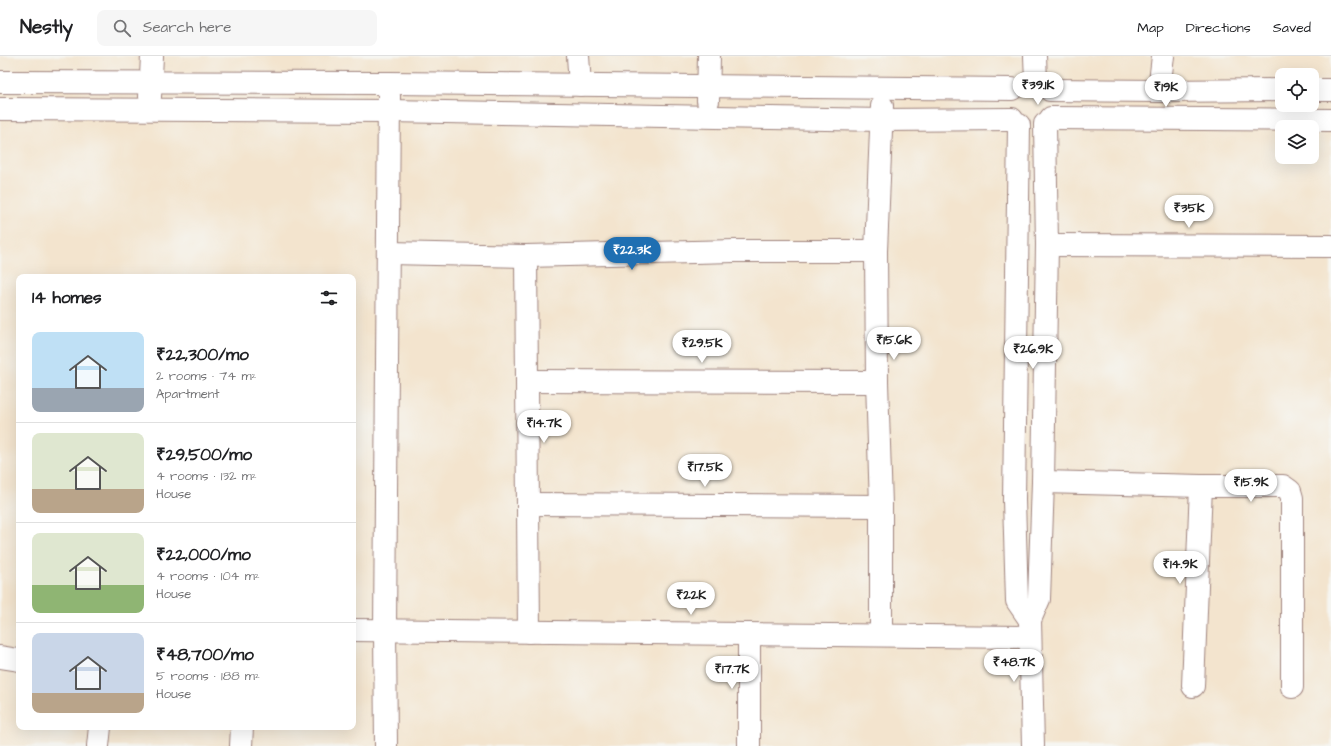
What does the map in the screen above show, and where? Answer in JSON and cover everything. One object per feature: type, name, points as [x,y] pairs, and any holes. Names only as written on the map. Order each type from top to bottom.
[{"type":"street","points":[[149,110],[152,82],[152,56]]},
{"type":"street","points":[[578,56],[580,85]]},
{"type":"street","points":[[707,116],[709,56]]},
{"type":"street","points":[[1033,746],[1030,628],[1039,599],[1043,482],[1048,121],[1054,112],[1055,104],[1054,96],[1043,85],[1035,56]]},
{"type":"street","points":[[1159,91],[1163,56]]},
{"type":"street","points":[[1275,90],[1159,91],[1043,85],[1029,80],[1012,89],[1008,97],[1007,104],[1008,112],[1016,122],[1026,128],[1032,128],[1048,121],[1331,120]]},
{"type":"street","points":[[0,82],[390,82],[1012,89]]},
{"type":"street","points":[[390,82],[385,630],[386,746],[394,746]]},
{"type":"street","points":[[881,635],[881,506],[877,382],[876,251],[882,88]]},
{"type":"street","points":[[1319,90],[1331,90]]},
{"type":"street","points":[[0,109],[389,111],[1016,122]]},
{"type":"street","points":[[1016,122],[1014,500],[1017,601],[1030,628]]},
{"type":"street","points":[[1047,245],[1331,246]]},
{"type":"street","points":[[389,253],[526,256],[735,251],[876,251]]},
{"type":"street","points":[[526,256],[528,632]]},
{"type":"street","points":[[527,381],[877,382]]},
{"type":"street","points":[[1043,482],[1201,486],[1283,486],[1290,491],[1292,498],[1292,688]]},
{"type":"street","points":[[1194,686],[1201,486]]},
{"type":"street","points":[[528,504],[881,506]]},
{"type":"street","points":[[356,630],[881,635],[1030,628]]},
{"type":"street","points":[[748,634],[749,746]]},
{"type":"street","points":[[0,657],[16,660]]},
{"type":"street","points":[[98,746],[100,730]]},
{"type":"street","points":[[241,746],[242,730]]}]
